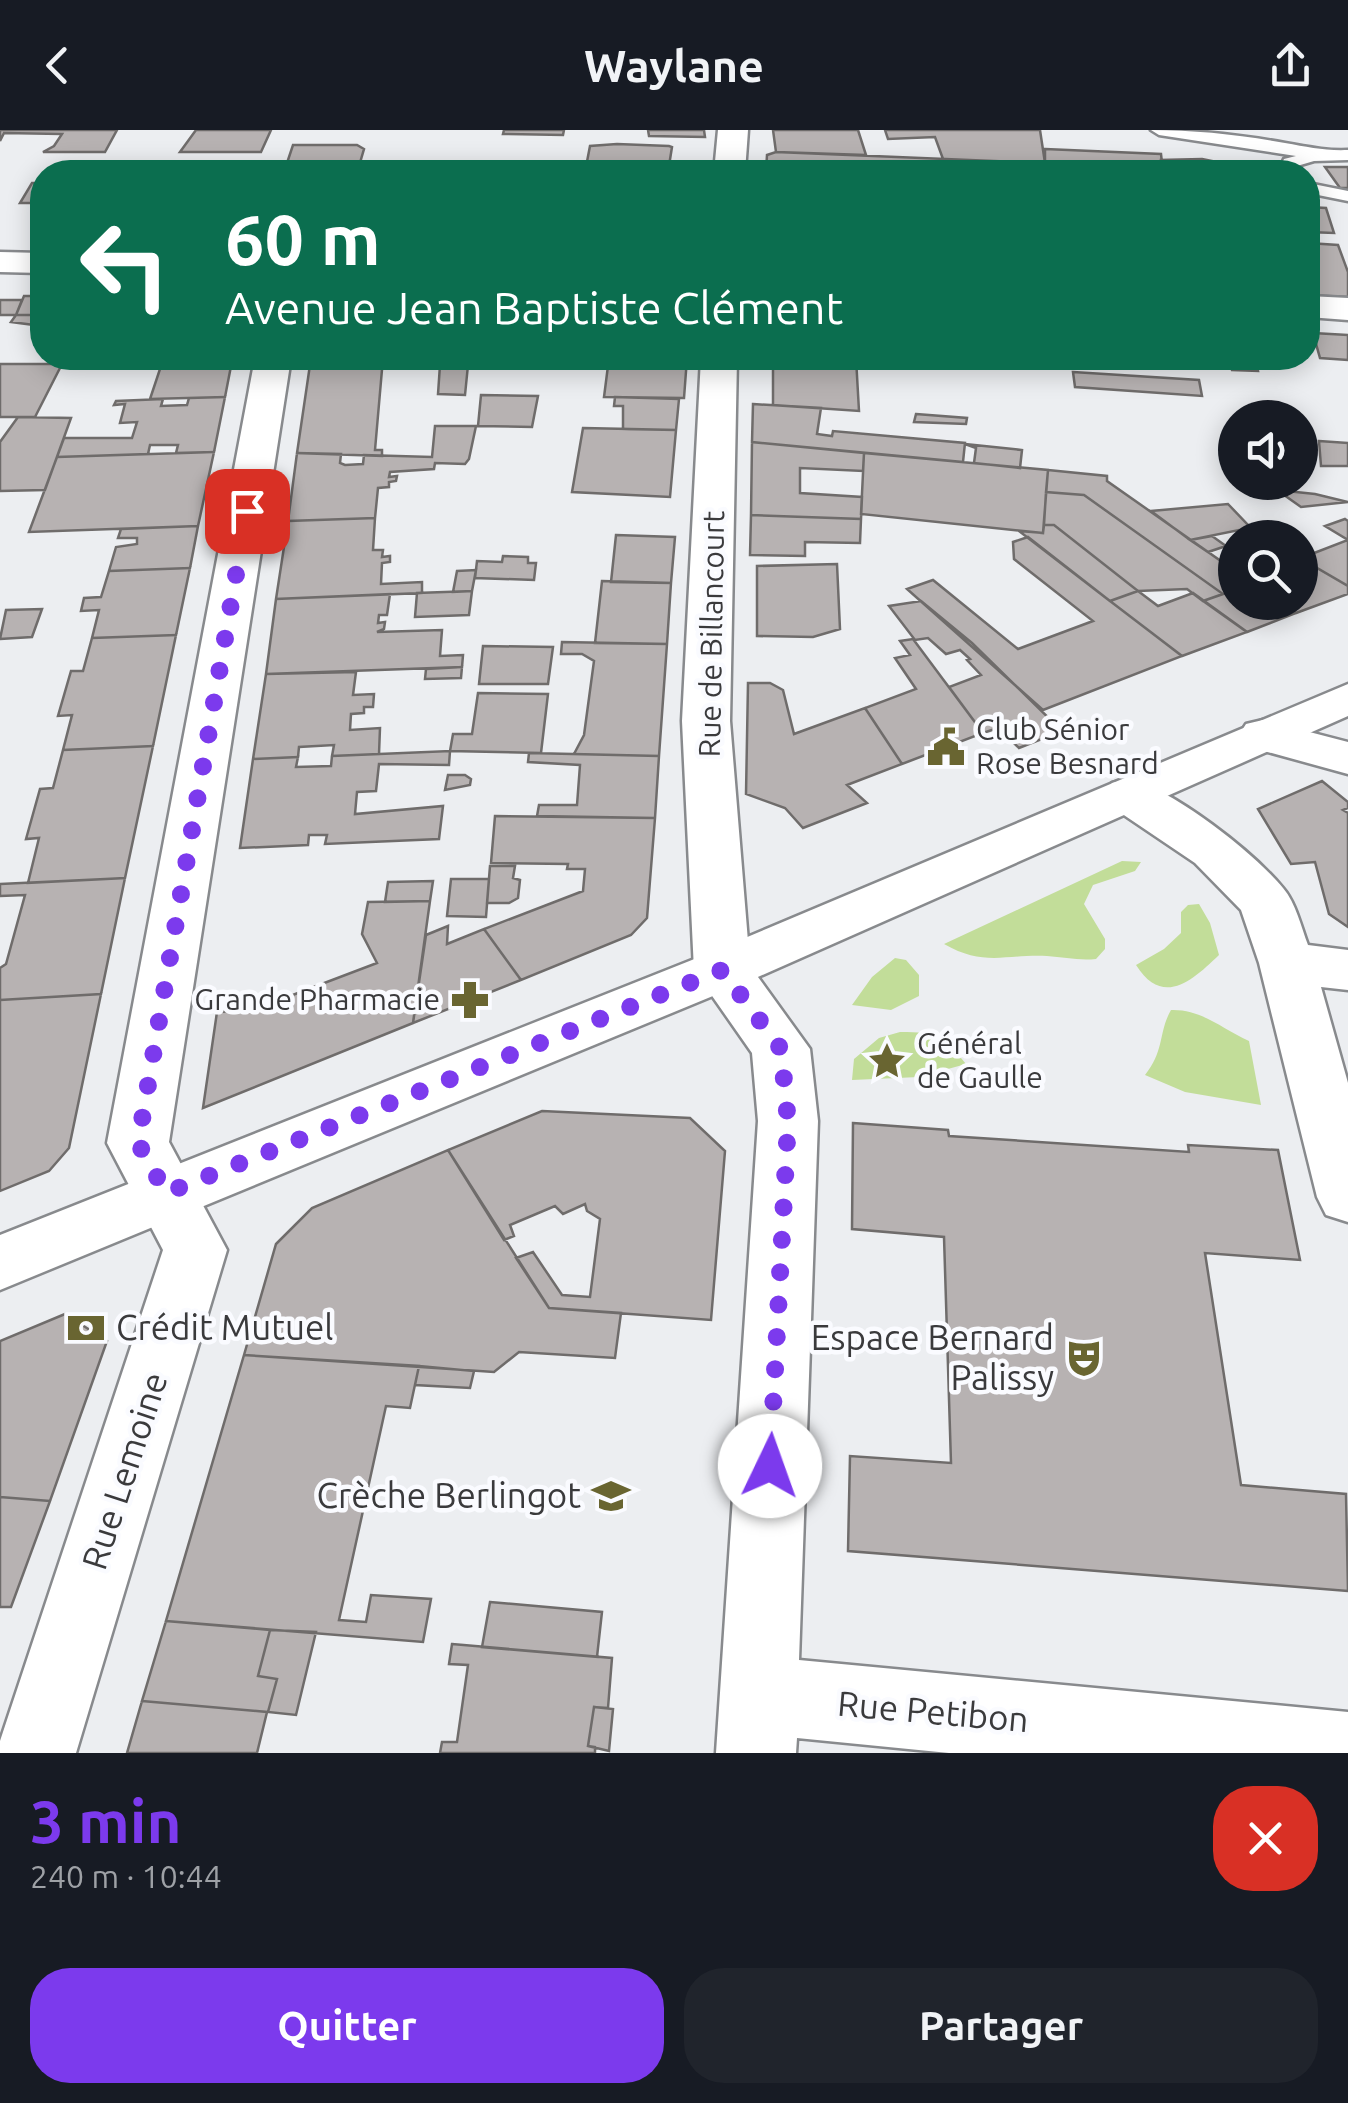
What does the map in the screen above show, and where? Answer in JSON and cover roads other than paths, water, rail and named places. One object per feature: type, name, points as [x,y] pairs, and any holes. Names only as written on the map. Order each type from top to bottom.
[{"type":"street","points":[[731,160],[733,130]]},
{"type":"street","points":[[0,262],[30,263]]},
{"type":"street","points":[[1320,309],[1348,310]]},
{"type":"street","name":"Rue Lemoine","points":[[36,1753],[195,1250],[138,1143],[272,370]]},
{"type":"street","name":"Rue de Billancourt","points":[[719,370],[706,721],[722,970]]},
{"type":"street","points":[[0,1263],[722,970],[1348,698]]},
{"type":"street","points":[[1262,734],[1348,758]]},
{"type":"street","points":[[1130,795],[1213,851],[1266,902],[1287,963],[1348,1197]]},
{"type":"street","points":[[1287,963],[1348,970]]},
{"type":"street","points":[[722,970],[781,1049],[788,1122],[757,1724]]},
{"type":"street","name":"Rue Petibon","points":[[757,1724],[1348,1752]]},
{"type":"lane","points":[[1158,130],[1288,148],[1313,156]]},
{"type":"lane","points":[[1300,160],[1348,155]]},
{"type":"lane","points":[[1320,190],[1348,196]]},
{"type":"place","name":"Club Sénior Rose Besnard","points":[[946,747]]},
{"type":"place","name":"Grande Pharmacie","points":[[470,1000]]},
{"type":"place","name":"Général de Gaulle","points":[[887,1061]]},
{"type":"place","name":"Crédit Mutuel","points":[[86,1328]]},
{"type":"place","name":"Espace Bernard Palissy","points":[[1084,1358]]},
{"type":"place","name":"Crèche Berlingot","points":[[611,1496]]}]
